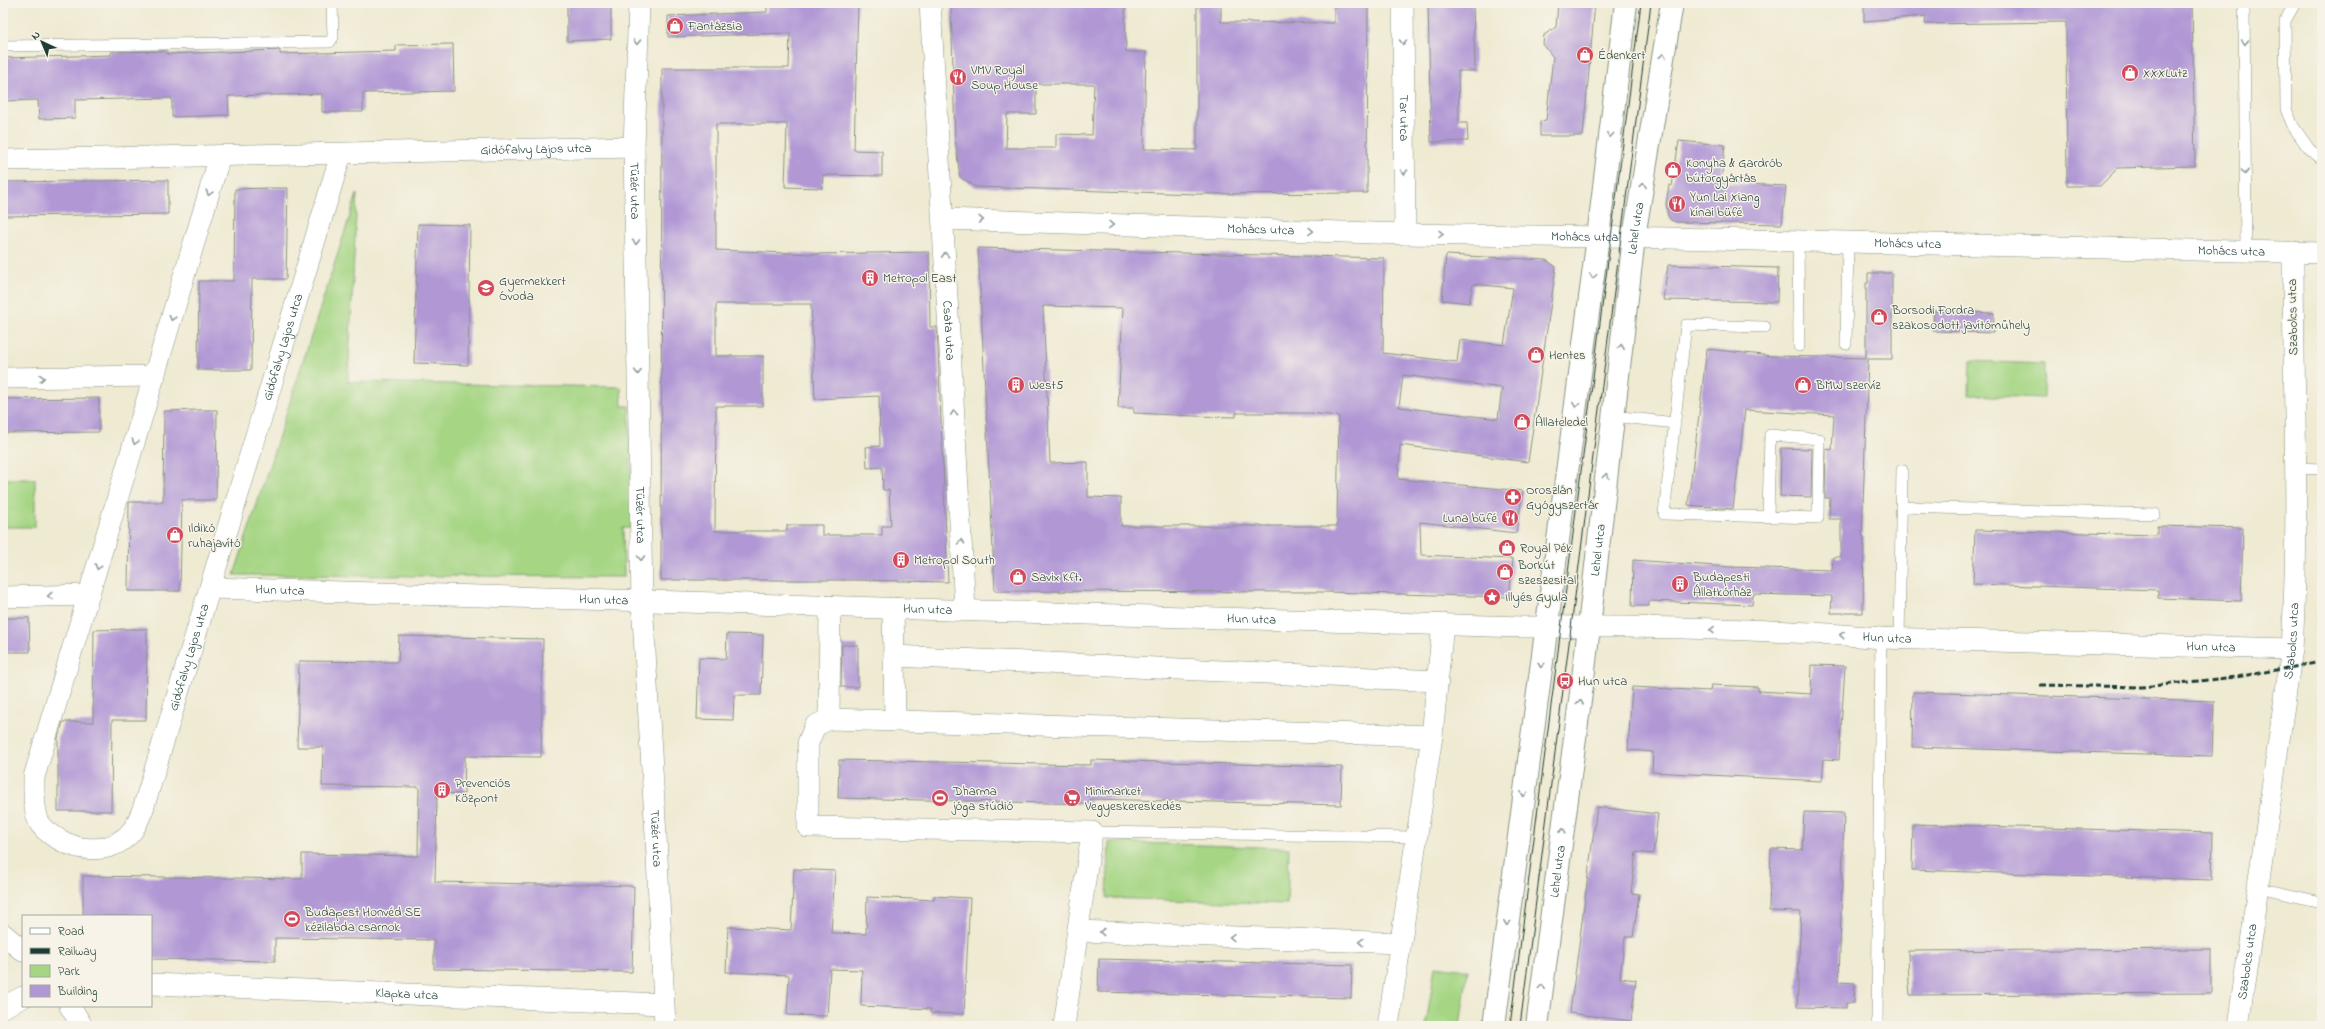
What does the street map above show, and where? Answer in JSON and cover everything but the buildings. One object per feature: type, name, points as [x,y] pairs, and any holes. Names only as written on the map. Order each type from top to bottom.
[{"type":"main road","points":[[1494,1026],[1545,626],[1598,238],[1626,3]]},
{"type":"main road","name":"Lehel utca","points":[[1537,1026],[1589,626],[1634,237],[1672,3]]},
{"type":"street","name":"Tüzér utca","points":[[639,3],[634,147],[642,600],[656,836],[664,1026]]},
{"type":"street","name":"Csata utca","points":[[930,3],[965,609]]},
{"type":"street","name":"Tar utca","points":[[1403,3],[1405,234]]},
{"type":"street","name":"Gidófalvy Lajos utca","points":[[3,160],[634,147]]},
{"type":"street","name":"Gidófalvy Lajos utca","points":[[220,156],[34,777],[35,801],[39,823],[51,834],[71,846],[96,850],[116,844],[132,830],[143,809],[341,154]]},
{"type":"street","name":"Mohács utca","points":[[942,219],[1405,234],[1598,238],[1634,237],[2293,252],[2322,254]]},
{"type":"street","name":"Szabolcs utca","points":[[2238,1026],[2292,649],[2295,593],[2296,468],[2293,252]]},
{"type":"street","points":[[3,378],[155,376]]},
{"type":"street","name":"Hun utca","points":[[210,588],[1443,624],[1589,626],[1825,634],[1890,638],[2292,649]]},
{"type":"street","points":[[3,597],[89,595]]},
{"type":"street","points":[[829,719],[830,606]]},
{"type":"street","points":[[893,608],[895,721]]},
{"type":"street","points":[[1388,1026],[1432,736],[1443,624]]},
{"type":"street","points":[[894,656],[1438,681]]},
{"type":"street","points":[[1064,1026],[1092,832],[808,827],[808,743],[815,726],[829,719],[1432,736]]},
{"type":"street","points":[[1078,931],[1400,944]]},
{"type":"street","points":[[3,934],[22,950]]},
{"type":"street","name":"Klapka utca","points":[[152,984],[663,1004]]},
{"type":"street","points":[[3,1007],[22,998]]},
{"type":"street","points":[[71,1007],[82,1026]]},
{"type":"lane","points":[[3,46],[330,42],[333,37],[332,3]]},
{"type":"lane","points":[[2244,3],[2246,251]]},
{"type":"lane","points":[[2295,3],[2286,21],[2286,109],[2293,126],[2309,149],[2322,159]]},
{"type":"lane","points":[[1798,241],[1799,346]]},
{"type":"lane","points":[[1846,344],[1848,242]]},
{"type":"lane","points":[[1765,326],[1686,325],[1664,514],[1768,517],[1818,518],[1819,439],[1770,435],[1768,517]]},
{"type":"lane","points":[[1613,416],[1675,423]]},
{"type":"lane","points":[[2296,468],[2322,469]]},
{"type":"lane","points":[[1877,1026],[1890,638],[1901,507],[1902,470]]},
{"type":"lane","points":[[1901,507],[2155,514]]},
{"type":"lane","points":[[1092,832],[1416,837]]},
{"type":"lane","points":[[2258,888],[2322,902]]},
{"type":"green space","points":[[357,194],[348,382],[621,387],[622,406],[629,406],[633,528],[623,528],[624,577],[234,575]]},
{"type":"green space","points":[[1970,361],[2044,364],[2043,398],[1969,395]]},
{"type":"green space","points":[[3,479],[35,479],[35,527],[3,527]]},
{"type":"green space","points":[[1109,842],[1289,848],[1287,904],[1107,898]]},
{"type":"green space","points":[[1435,966],[1468,970],[1460,1026],[1426,1026]]},
{"type":"tram line","points":[[1510,1026],[1641,3]]},
{"type":"tram line","points":[[1520,1026],[1651,3]]},
{"type":"railway","points":[[2040,685],[2142,687],[2236,677],[2322,662]]},
{"type":"place","name":"Fantázsia","points":[[675,26]]},
{"type":"place","name":"Édenkert","points":[[1585,55]]},
{"type":"place","name":"XXXLutz","points":[[2130,73]]},
{"type":"place","name":"VMV Royal Soup House","points":[[958,77]]},
{"type":"place","name":"Konyha & Gardrób bútorgyártás","points":[[1673,170]]},
{"type":"place","name":"Yun Lai Xiang kínai büfé","points":[[1677,204]]},
{"type":"place","name":"Metropol East","points":[[870,278]]},
{"type":"place","name":"Gyermekkert Óvoda","points":[[486,288]]},
{"type":"place","name":"Borsodi Fordra szakosodott javítóműhely","points":[[1879,317]]},
{"type":"place","name":"Hentes","points":[[1536,355]]},
{"type":"place","name":"West5","points":[[1016,385]]},
{"type":"place","name":"BMW szervíz","points":[[1803,385]]},
{"type":"place","name":"Állateledel","points":[[1522,422]]},
{"type":"place","name":"Oroszlán Gyógyszertár","points":[[1513,497]]},
{"type":"place","name":"Luna büfé","points":[[1510,518]]},
{"type":"place","name":"Ildikó ruhajavító","points":[[175,535]]},
{"type":"place","name":"Royal Pék","points":[[1507,548]]},
{"type":"place","name":"Metropol South","points":[[901,560]]},
{"type":"place","name":"Borkút szeszesital","points":[[1505,572]]},
{"type":"place","name":"Savix Kft.","points":[[1018,577]]},
{"type":"place","name":"Budapesti Állatkórház","points":[[1680,584]]},
{"type":"place","name":"Illyés Gyula","points":[[1492,597]]},
{"type":"place","name":"Hun utca","points":[[1565,681]]},
{"type":"place","name":"Prevenciós Központ","points":[[442,790]]},
{"type":"place","name":"Dharma jóga stúdió","points":[[940,798]]},
{"type":"place","name":"Minimarket Vegyeskereskedés","points":[[1072,798]]},
{"type":"place","name":"Budapest Honvéd SE kézilabda csarnok","points":[[292,919]]}]
